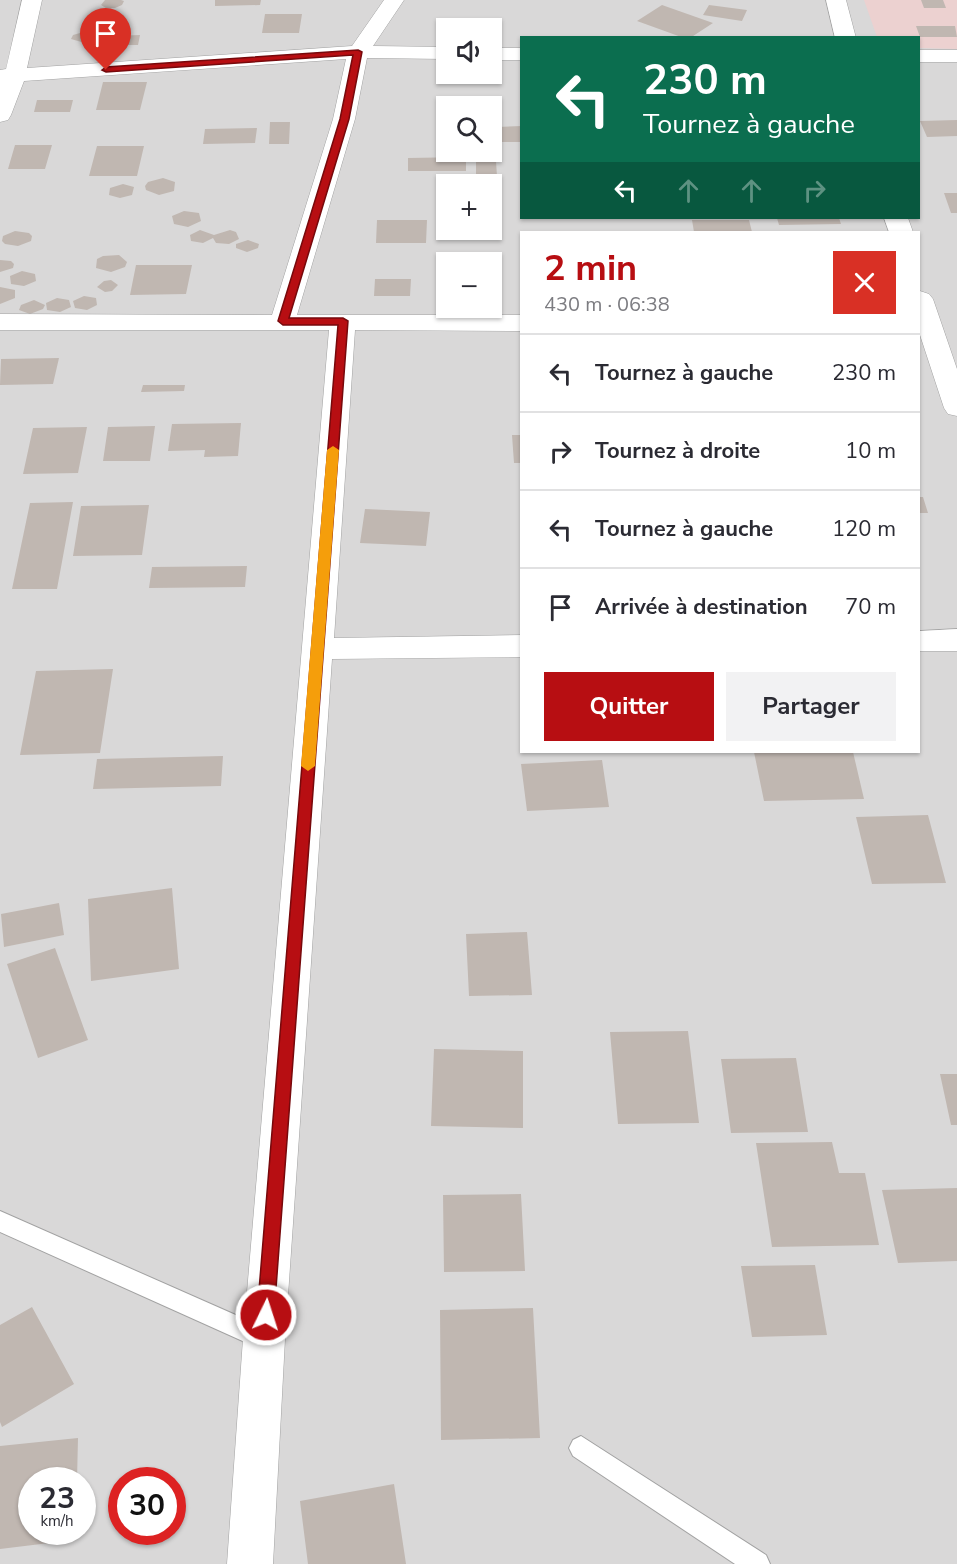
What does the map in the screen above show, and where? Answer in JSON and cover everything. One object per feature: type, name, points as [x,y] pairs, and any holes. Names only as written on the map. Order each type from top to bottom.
[{"type":"street","points":[[0,115],[7,76],[32,0]]},
{"type":"street","points":[[283,321],[344,119],[358,52],[394,0]]},
{"type":"street","points":[[836,0],[845,36]]},
{"type":"street","points":[[7,76],[358,52],[436,53]]},
{"type":"street","points":[[502,54],[520,54]]},
{"type":"street","points":[[920,56],[957,56]]},
{"type":"street","points":[[920,299],[923,326],[957,408]]},
{"type":"street","points":[[250,1564],[264,1339],[343,321]]},
{"type":"street","points":[[0,322],[520,323]]},
{"type":"street","points":[[923,326],[957,326]]},
{"type":"street","points":[[920,641],[957,640]]},
{"type":"street","points":[[317,649],[520,646]]},
{"type":"lane","points":[[0,1221],[264,1339]]},
{"type":"lane","points":[[581,1448],[758,1564]]},
{"type":"shaded area","points":[[0,0],[957,0],[957,1564],[0,1564]]},
{"type":"shaded area","points":[[864,0],[957,0],[957,49],[920,48],[920,36],[877,36]]},
{"type":"building","points":[[105,0],[124,1],[122,5],[115,8],[106,8],[101,5]]},
{"type":"building","points":[[215,0],[261,0],[260,5],[215,6]]},
{"type":"building","points":[[921,0],[943,0],[946,8],[924,8]]},
{"type":"building","points":[[662,5],[713,23],[693,36],[678,36],[637,21]]},
{"type":"building","points":[[709,5],[747,10],[742,21],[703,15]]},
{"type":"building","points":[[265,14],[302,14],[299,33],[262,33]]},
{"type":"building","points":[[916,26],[955,26],[957,37],[920,37]]},
{"type":"building","points":[[89,33],[94,36],[93,40],[85,43],[71,39],[73,35]]},
{"type":"building","points":[[140,35],[138,45],[111,45],[113,36]]},
{"type":"building","points":[[103,82],[147,82],[140,110],[96,110]]},
{"type":"building","points":[[37,100],[73,100],[70,112],[34,112]]},
{"type":"building","points":[[957,120],[957,136],[927,137],[920,121]]},
{"type":"building","points":[[270,122],[290,122],[289,144],[269,144]]},
{"type":"building","points":[[520,126],[520,142],[502,142],[502,127]]},
{"type":"building","points":[[257,128],[255,143],[203,144],[205,129]]},
{"type":"building","points":[[15,145],[52,145],[45,169],[8,169]]},
{"type":"building","points":[[97,146],[144,146],[137,176],[89,176]]},
{"type":"building","points":[[408,158],[436,158],[436,162],[466,162],[466,171],[408,171]]},
{"type":"building","points":[[476,162],[496,162],[497,174],[476,174]]},
{"type":"building","points":[[163,178],[175,182],[174,191],[159,195],[146,190],[145,186],[148,182]]},
{"type":"building","points":[[123,184],[134,187],[132,195],[120,198],[109,195],[110,188]]},
{"type":"building","points":[[944,193],[957,193],[957,213],[951,213]]},
{"type":"building","points":[[184,211],[199,213],[201,221],[188,227],[174,224],[172,216]]},
{"type":"building","points":[[777,219],[839,219],[841,224],[779,225]]},
{"type":"building","points":[[377,220],[427,220],[426,243],[376,243]]},
{"type":"building","points":[[692,220],[749,220],[752,231],[694,231]]},
{"type":"building","points":[[200,230],[214,235],[230,230],[236,232],[239,239],[229,244],[216,243],[213,238],[203,243],[191,241],[190,235]]},
{"type":"building","points":[[15,231],[29,233],[32,236],[31,241],[18,246],[5,244],[2,241],[3,236]]},
{"type":"building","points":[[248,240],[259,244],[258,248],[247,252],[236,248],[236,244]]},
{"type":"building","points":[[119,255],[127,262],[125,267],[111,272],[96,268],[97,259],[103,256]]},
{"type":"building","points":[[0,260],[11,261],[14,264],[13,268],[0,272]]},
{"type":"building","points":[[136,265],[192,265],[186,294],[130,295]]},
{"type":"building","points":[[22,271],[35,274],[36,281],[24,286],[11,284],[10,276]]},
{"type":"building","points":[[375,279],[411,279],[410,296],[374,296]]},
{"type":"building","points":[[111,280],[118,285],[112,291],[105,292],[97,287],[104,281]]},
{"type":"building","points":[[0,287],[15,290],[15,298],[0,304]]},
{"type":"building","points":[[84,296],[96,298],[97,305],[87,310],[75,308],[73,301]]},
{"type":"building","points":[[57,298],[69,300],[71,307],[60,312],[47,310],[46,303]]},
{"type":"building","points":[[34,300],[45,305],[43,309],[30,314],[19,310],[21,305]]},
{"type":"building","points":[[59,358],[53,384],[0,385],[1,359]]},
{"type":"building","points":[[143,385],[185,385],[184,391],[141,392]]},
{"type":"building","points":[[241,423],[238,456],[204,457],[205,450],[168,451],[172,424]]},
{"type":"building","points":[[155,426],[150,461],[103,461],[108,427]]},
{"type":"building","points":[[87,427],[78,473],[23,474],[33,428]]},
{"type":"building","points":[[512,435],[520,435],[520,463],[514,463]]},
{"type":"building","points":[[920,497],[923,497],[928,513],[920,513]]},
{"type":"building","points":[[73,502],[57,589],[12,589],[30,503]]},
{"type":"building","points":[[149,505],[142,555],[73,556],[81,506]]},
{"type":"building","points":[[365,509],[430,512],[426,546],[360,543]]},
{"type":"building","points":[[247,566],[245,587],[149,588],[152,567]]},
{"type":"building","points":[[113,669],[100,753],[20,755],[36,671]]},
{"type":"building","points":[[754,753],[853,753],[864,799],[764,801]]},
{"type":"building","points":[[223,756],[221,786],[93,789],[97,759]]},
{"type":"building","points":[[602,760],[609,807],[527,811],[521,764]]},
{"type":"building","points":[[928,815],[946,883],[872,884],[856,817]]},
{"type":"building","points":[[172,888],[179,969],[91,981],[88,899]]},
{"type":"building","points":[[59,903],[64,935],[4,947],[1,914]]},
{"type":"building","points":[[527,932],[532,995],[469,996],[466,934]]},
{"type":"building","points":[[55,948],[88,1040],[38,1058],[7,964]]},
{"type":"building","points":[[688,1031],[699,1123],[618,1124],[610,1032]]},
{"type":"building","points":[[434,1049],[523,1051],[523,1128],[431,1126]]},
{"type":"building","points":[[796,1058],[808,1132],[731,1133],[721,1059]]},
{"type":"building","points":[[940,1074],[957,1074],[957,1125],[951,1125]]},
{"type":"building","points":[[832,1142],[839,1173],[865,1173],[879,1245],[772,1247],[756,1143]]},
{"type":"building","points":[[957,1188],[957,1261],[898,1263],[882,1190]]},
{"type":"building","points":[[521,1194],[525,1271],[444,1272],[443,1195]]},
{"type":"building","points":[[815,1265],[827,1335],[752,1337],[741,1266]]},
{"type":"building","points":[[32,1307],[74,1384],[2,1427],[0,1422],[0,1325]]},
{"type":"building","points":[[533,1308],[540,1438],[441,1440],[440,1310]]},
{"type":"building","points":[[78,1438],[77,1467],[18,1467],[18,1545],[33,1545],[0,1549],[0,1446]]},
{"type":"building","points":[[394,1484],[406,1564],[308,1564],[300,1501]]},
{"type":"slow traffic","points":[[308,766],[333,450]]},
{"type":"route","points":[[106,70],[358,52],[344,119],[283,321],[343,321],[266,1315]]}]
